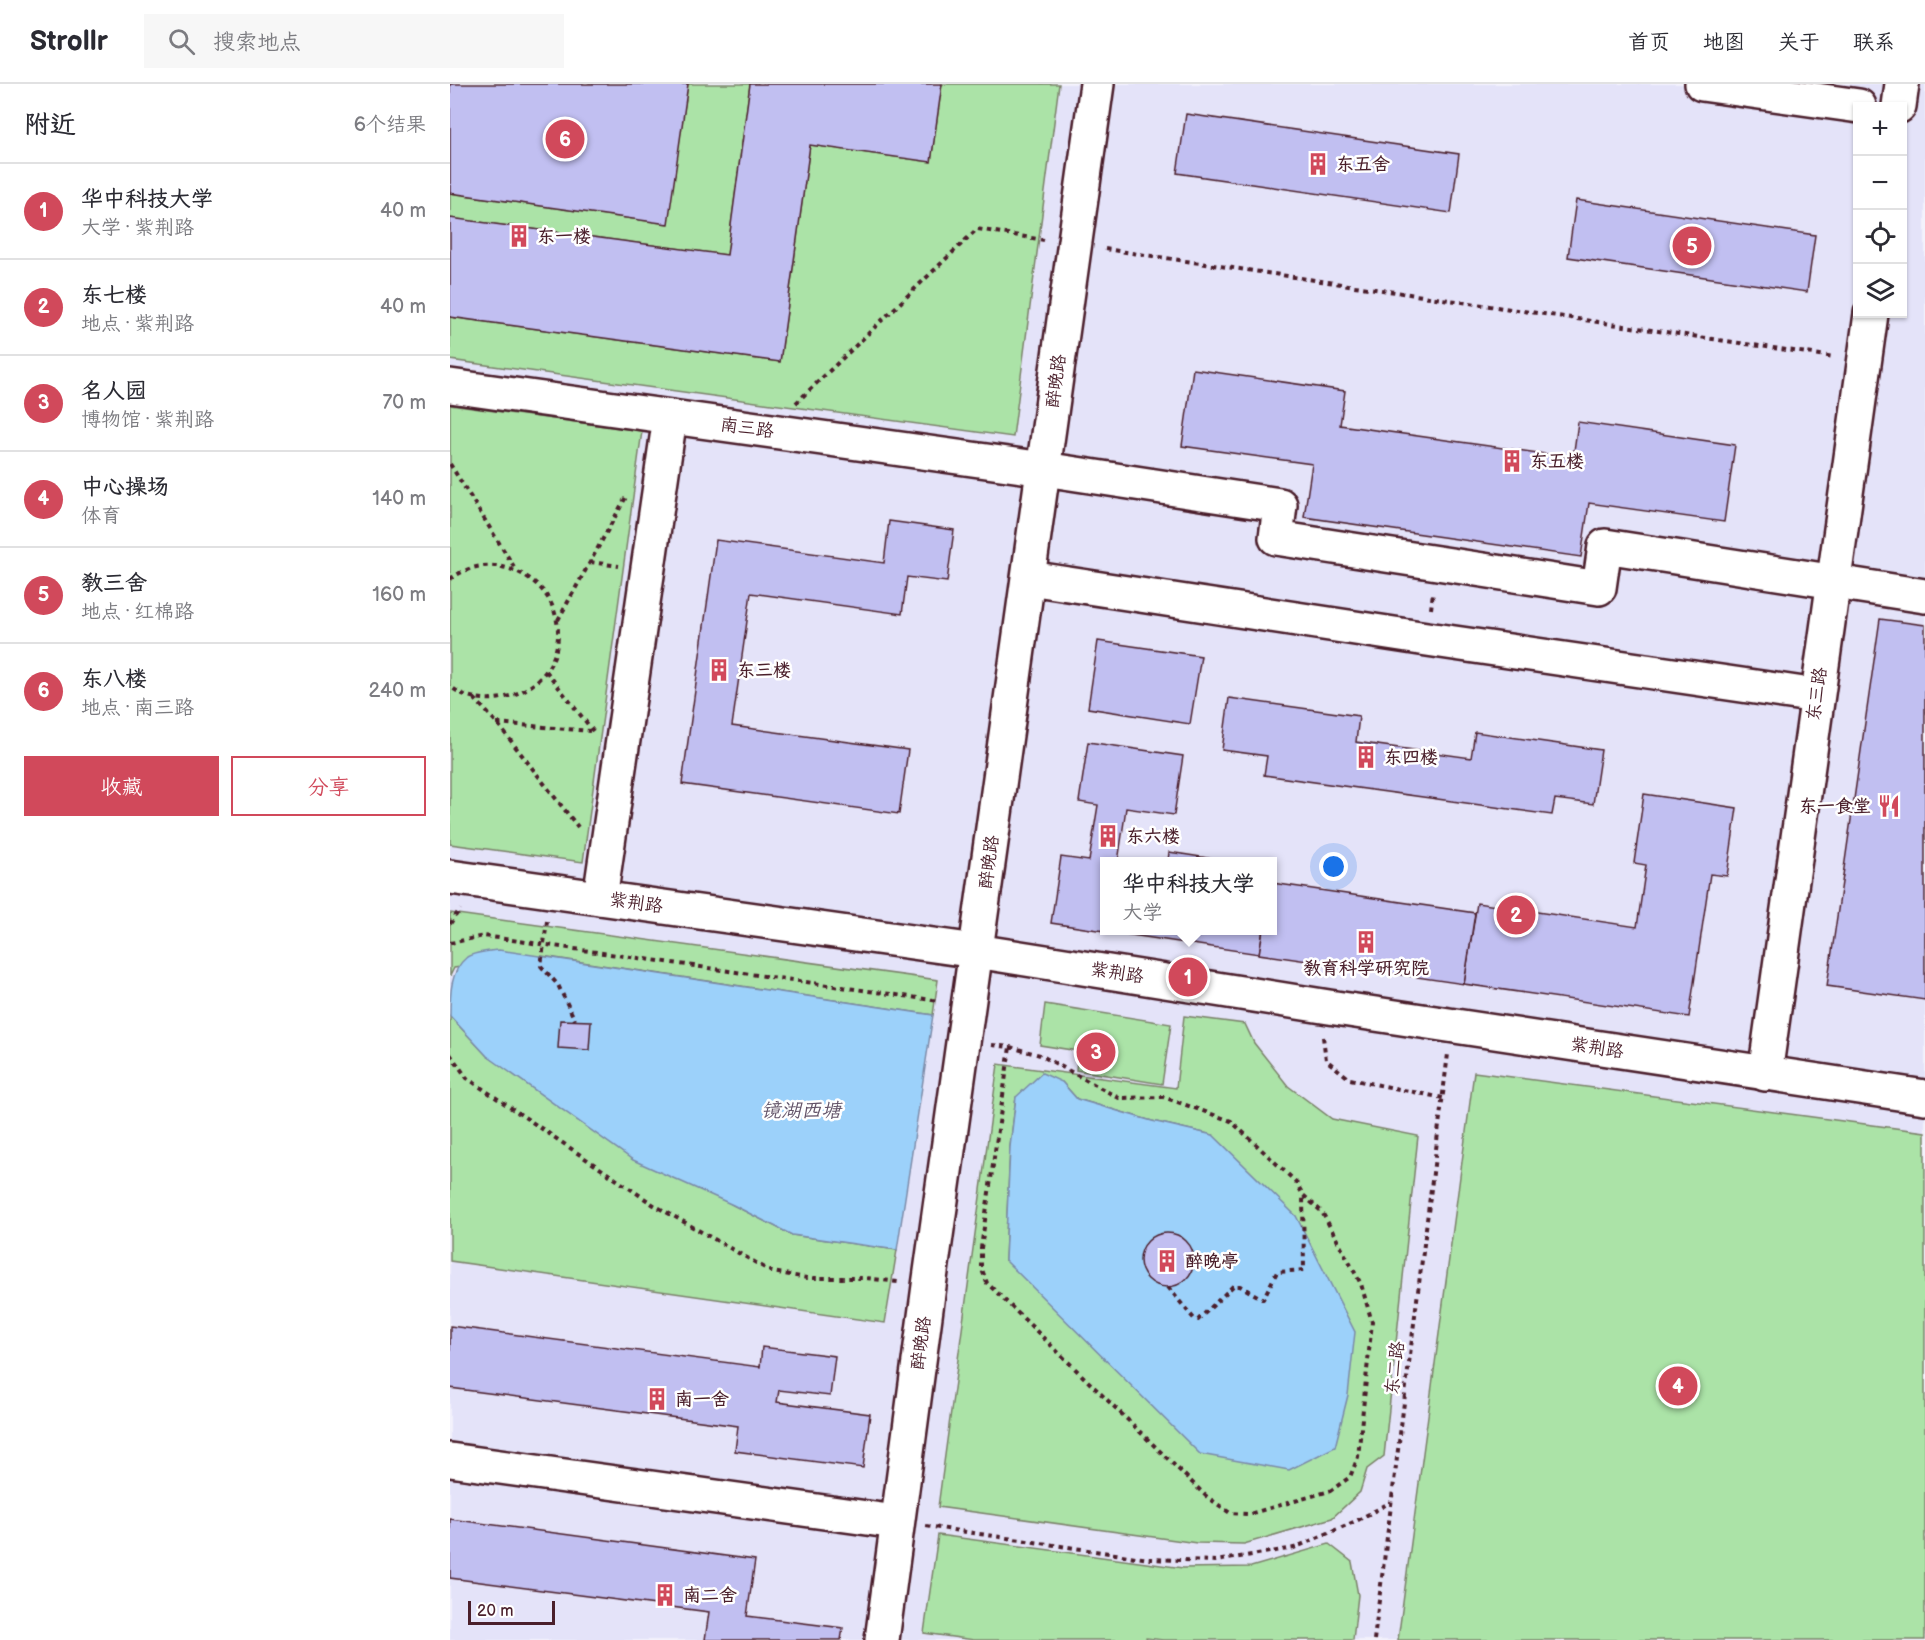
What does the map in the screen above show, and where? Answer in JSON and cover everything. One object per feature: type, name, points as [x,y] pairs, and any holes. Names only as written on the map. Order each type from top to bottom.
[{"type":"street","name":"醉晚路","points":[[882,1640],[896,1522],[1097,84]]},
{"type":"street","points":[[1702,84],[1853,105]]},
{"type":"street","points":[[1900,102],[1902,84]]},
{"type":"street","points":[[1907,114],[1925,116]]},
{"type":"street","name":"东三路","points":[[1765,1074],[1870,318]]},
{"type":"street","name":"南三路","points":[[450,386],[1044,469],[1280,506],[1276,538],[1437,563]]},
{"type":"street","points":[[600,898],[670,417]]},
{"type":"street","points":[[1437,563],[1599,588],[1605,546],[1925,597]]},
{"type":"street","points":[[1029,578],[1817,696]]},
{"type":"street","name":"紫荆路","points":[[450,877],[976,951],[1925,1097]]},
{"type":"street","points":[[450,1460],[896,1522]]},
{"type":"path","points":[[786,433],[792,407],[977,229],[1864,362]]},
{"type":"path","points":[[450,464],[516,570]]},
{"type":"path","points":[[558,620],[630,490]]},
{"type":"path","points":[[1427,639],[1437,563]]},
{"type":"path","points":[[450,579],[472,568],[494,565],[516,570],[536,581],[550,599],[558,620],[558,643],[551,664],[537,682],[518,694],[496,700],[473,698]]},
{"type":"path","points":[[546,671],[591,731]]},
{"type":"path","points":[[450,686],[473,698],[496,723],[605,861]]},
{"type":"path","points":[[496,723],[623,735]]},
{"type":"path","points":[[450,943],[484,936],[909,996]]},
{"type":"path","points":[[543,944],[541,966],[558,985],[575,1020]]},
{"type":"path","points":[[1329,1007],[1323,1036],[1326,1060],[1350,1079],[1443,1098]]},
{"type":"path","name":"东二路","points":[[1374,1640],[1452,1026]]},
{"type":"path","points":[[1168,1287],[1195,1320],[1198,1320],[1233,1286],[1240,1286],[1263,1299],[1277,1272],[1304,1270],[1303,1195],[1296,1182],[1232,1121],[1162,1097],[1119,1098],[1040,1055],[1010,1047],[981,1248],[981,1267],[987,1283],[1206,1496],[1230,1513],[1249,1514],[1330,1491],[1350,1477],[1358,1457],[1372,1322],[1361,1284],[1322,1212],[1303,1195]]},
{"type":"path","points":[[450,1054],[467,1078],[654,1205],[772,1272],[807,1278],[866,1278]]},
{"type":"path","points":[[896,1522],[1149,1558],[1216,1561],[1294,1548],[1356,1521],[1392,1502]]},
{"type":"shaded area","points":[[450,84],[1925,84],[1925,1640],[450,1640]]},
{"type":"green space","points":[[688,84],[750,84],[727,255],[450,218],[450,193],[667,224]]},
{"type":"green space","points":[[942,84],[1059,84],[1013,437],[450,360],[450,317],[780,362],[810,145],[931,162]]},
{"type":"green space","points":[[450,405],[642,431],[583,862],[450,844]]},
{"type":"green space","points":[[450,913],[938,980],[933,1015],[542,956],[454,968],[450,976]]},
{"type":"green space","points":[[1045,1004],[1171,1024],[1162,1084],[1076,1070],[1078,1051],[1040,1045]]},
{"type":"green space","points":[[450,1016],[487,1056],[733,1205],[792,1235],[897,1250],[885,1323],[450,1261]]},
{"type":"green space","points":[[1184,1016],[1245,1024],[1254,1043],[1288,1086],[1332,1119],[1418,1136],[1384,1456],[1367,1469],[1360,1492],[1332,1518],[1244,1544],[1197,1543],[938,1507],[998,1064],[1176,1088]],"holes":[[[1062,1082],[1077,1099],[1152,1121],[1213,1135],[1005,1260],[1010,1147],[1016,1097]]]},
{"type":"green space","points":[[1474,1072],[1925,1132],[1925,1640],[1398,1640]]},
{"type":"green space","points":[[938,1535],[1183,1568],[1251,1567],[1329,1544],[1352,1562],[1358,1595],[1353,1640],[1163,1640],[1146,1638],[1145,1640],[974,1640],[924,1633]]},
{"type":"water","name":"镜湖西塘","points":[[499,950],[933,1015],[897,1250],[792,1235],[733,1205],[633,1160],[487,1056],[450,1016],[451,991],[457,969],[467,957]]},
{"type":"water","points":[[1042,1073],[1062,1082],[1077,1099],[1152,1121],[1213,1135],[1296,1216],[1355,1332],[1348,1395],[1335,1447],[1289,1470],[1200,1454],[1005,1260],[1010,1147],[1016,1097]]},
{"type":"building","points":[[450,84],[688,84],[668,224],[450,193]]},
{"type":"building","name":"东一楼","points":[[750,84],[942,84],[931,162],[810,145],[780,362],[450,317],[450,218],[727,255]]},
{"type":"building","name":"东五舍","points":[[1186,114],[1459,154],[1451,213],[1177,173]]},
{"type":"building","points":[[1576,200],[1815,235],[1807,292],[1568,257]]},
{"type":"building","name":"东五楼","points":[[1193,369],[1345,391],[1340,425],[1573,458],[1578,422],[1735,445],[1724,522],[1589,503],[1581,557],[1304,517],[1312,464],[1182,446]]},
{"type":"building","name":"东三楼","points":[[889,521],[954,530],[947,582],[907,577],[902,614],[751,593],[732,726],[908,750],[899,814],[682,784],[716,540],[884,563]]},
{"type":"building","name":"东一食堂","points":[[1880,619],[1925,625],[1925,1000],[1827,986]]},
{"type":"building","points":[[1098,641],[1201,656],[1190,724],[1088,708]]},
{"type":"building","name":"东四楼","points":[[1229,698],[1359,716],[1356,742],[1471,758],[1475,732],[1601,750],[1593,804],[1555,799],[1552,815],[1264,775],[1267,756],[1222,750]]},
{"type":"building","name":"东六楼","points":[[1088,742],[1183,756],[1174,815],[1126,808],[1119,857],[1100,857],[1100,930],[1051,923],[1061,857],[1089,861],[1098,805],[1079,802]]},
{"type":"building","points":[[1644,794],[1737,808],[1727,876],[1710,874],[1689,1017],[1464,984],[1477,903],[1637,927],[1646,865],[1634,863]]},
{"type":"building","points":[[1169,852],[1201,857],[1168,857]]},
{"type":"building","name":"教育科学研究院","points":[[1277,884],[1475,913],[1464,984],[1259,954],[1262,935],[1277,935]]},
{"type":"building","name":"东六楼","points":[[1132,935],[1262,935],[1259,954]]},
{"type":"building","points":[[560,1020],[591,1021],[589,1050],[558,1048]]},
{"type":"building","name":"醉晚亭","points":[[1162,1233],[1172,1233],[1186,1241],[1192,1250],[1194,1260],[1192,1270],[1186,1279],[1172,1287],[1162,1287],[1145,1275],[1140,1265],[1140,1255],[1152,1238]]},
{"type":"building","name":"南一舍","points":[[450,1326],[760,1367],[762,1347],[835,1356],[830,1396],[779,1390],[777,1402],[870,1414],[863,1468],[735,1451],[738,1426],[450,1388]]},
{"type":"building","name":"南二舍","points":[[450,1519],[755,1560],[747,1616],[843,1628],[841,1640],[705,1640],[709,1612],[450,1578]]},
{"type":"place","name":"东八楼","points":[[565,139]]},
{"type":"place","name":"东五舍","points":[[1318,164]]},
{"type":"place","name":"东一楼","points":[[519,236]]},
{"type":"place","name":"教三舍","points":[[1692,246]]},
{"type":"place","name":"东五楼","points":[[1512,461]]},
{"type":"place","name":"东三楼","points":[[719,670]]},
{"type":"place","name":"东四楼","points":[[1366,757]]},
{"type":"place","name":"东一食堂","points":[[1889,806]]},
{"type":"place","name":"东六楼","points":[[1108,836]]},
{"type":"place","name":"东七楼","points":[[1516,915]]},
{"type":"place","name":"教育科学研究院","points":[[1366,942]]},
{"type":"place","name":"华中科技大学","points":[[1188,977]]},
{"type":"place","name":"名人园","points":[[1096,1052]]},
{"type":"place","name":"醉晚亭","points":[[1167,1261]]},
{"type":"place","name":"中心操场","points":[[1678,1386]]},
{"type":"place","name":"南一舍","points":[[657,1399]]},
{"type":"place","name":"南二舍","points":[[665,1595]]}]
